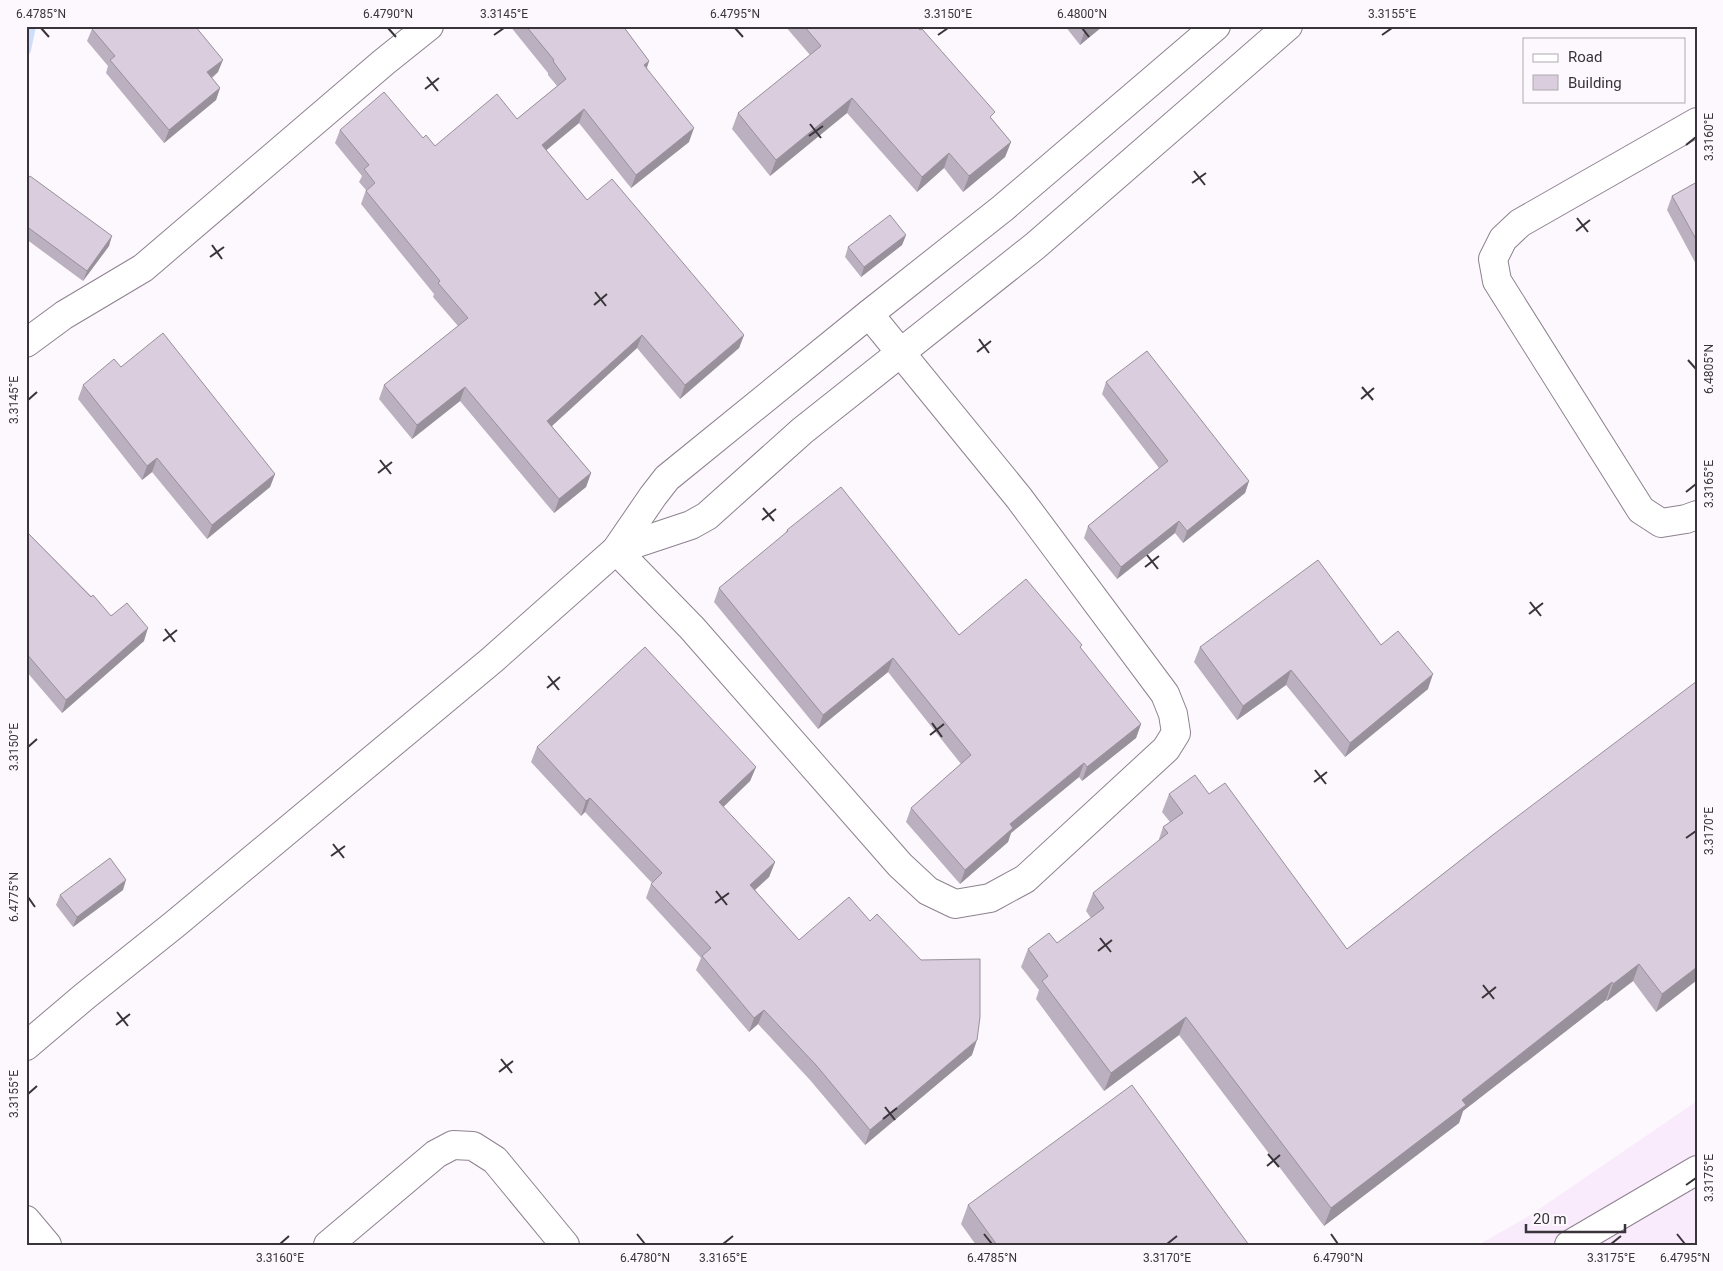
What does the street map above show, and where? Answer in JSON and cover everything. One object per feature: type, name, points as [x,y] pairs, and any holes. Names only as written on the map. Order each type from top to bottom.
[{"type":"street","points":[[26,343],[64,315],[143,268],[377,68],[429,26]]},
{"type":"street","points":[[26,1046],[492,660],[616,550],[667,478],[1003,208],[1216,26]]},
{"type":"street","points":[[616,550],[691,525],[707,516],[802,431],[1035,246],[1288,26]]},
{"type":"street","points":[[1697,122],[1520,222],[1502,239],[1493,259],[1497,281],[1641,510],[1661,523],[1686,520],[1697,515]]},
{"type":"street","points":[[616,550],[692,628],[900,866],[928,891],[955,904],[990,898],[1025,879],[1166,749],[1176,733],[1165,694],[1020,498],[869,314]]},
{"type":"street","points":[[328,1245],[436,1154],[453,1145],[473,1146],[495,1160],[565,1245]]},
{"type":"street","points":[[1569,1245],[1697,1170]]},
{"type":"street","points":[[26,1220],[47,1245]]},
{"type":"shaded area","points":[[1697,1101],[1697,1245],[1478,1245],[1529,1216]]},
{"type":"building","points":[[95,26],[195,26],[223,60],[207,72],[220,88],[169,130],[110,60],[115,56],[92,29]]},
{"type":"building","points":[[526,26],[623,26],[649,61],[644,65],[694,128],[636,175],[584,109],[542,145],[587,200],[612,179],[744,335],[685,385],[642,335],[547,421],[591,473],[559,499],[465,387],[417,425],[384,385],[468,318],[366,191],[375,183],[364,169],[369,165],[340,130],[384,92],[423,138],[426,135],[435,146],[497,94],[517,119],[566,79],[554,60]]},
{"type":"building","points":[[804,26],[916,26],[920,30],[922,29],[995,112],[990,117],[1011,142],[969,176],[949,153],[922,177],[852,98],[776,160],[738,113],[821,46]]},
{"type":"building","points":[[1082,26],[1091,26],[1085,30]]},
{"type":"building","points":[[30,176],[112,236],[87,271],[26,226],[26,181]]},
{"type":"building","points":[[1697,182],[1697,241],[1672,196]]},
{"type":"building","points":[[890,215],[906,235],[864,267],[848,247]]},
{"type":"building","points":[[163,333],[275,474],[212,525],[157,458],[147,466],[83,385],[114,359],[121,367]]},
{"type":"building","points":[[1147,351],[1249,481],[1187,531],[1179,521],[1121,567],[1088,526],[1168,461],[1106,382]]},
{"type":"building","points":[[841,487],[959,635],[1026,579],[1082,645],[1080,647],[1141,724],[1087,767],[1084,763],[1010,824],[1013,828],[965,870],[911,808],[971,755],[893,658],[823,715],[719,588]]},
{"type":"building","points":[[26,531],[91,597],[93,595],[111,616],[127,603],[148,628],[66,700],[26,653]]},
{"type":"building","points":[[1318,560],[1381,645],[1398,631],[1433,674],[1350,743],[1291,670],[1243,706],[1200,647]]},
{"type":"building","points":[[645,647],[756,767],[719,802],[775,862],[750,885],[799,940],[849,897],[870,921],[877,914],[921,960],[980,959],[980,1017],[977,1040],[870,1130],[816,1065],[764,1010],[754,1018],[702,956],[711,948],[651,884],[662,873],[590,798],[586,801],[537,747]]},
{"type":"building","points":[[1697,681],[1697,967],[1662,994],[1639,964],[1613,984],[1612,982],[1462,1100],[1466,1105],[1331,1208],[1186,1017],[1111,1073],[1042,981],[1048,976],[1028,949],[1049,933],[1057,943],[1104,908],[1093,893],[1168,833],[1163,827],[1183,813],[1169,794],[1195,775],[1209,794],[1225,783],[1347,949],[1494,834]]},
{"type":"building","points":[[110,858],[126,880],[77,917],[60,895]]},
{"type":"building","points":[[1132,1085],[1249,1245],[997,1245],[968,1205]]},
{"type":"waterway","points":[[26,50],[31,26]]}]
